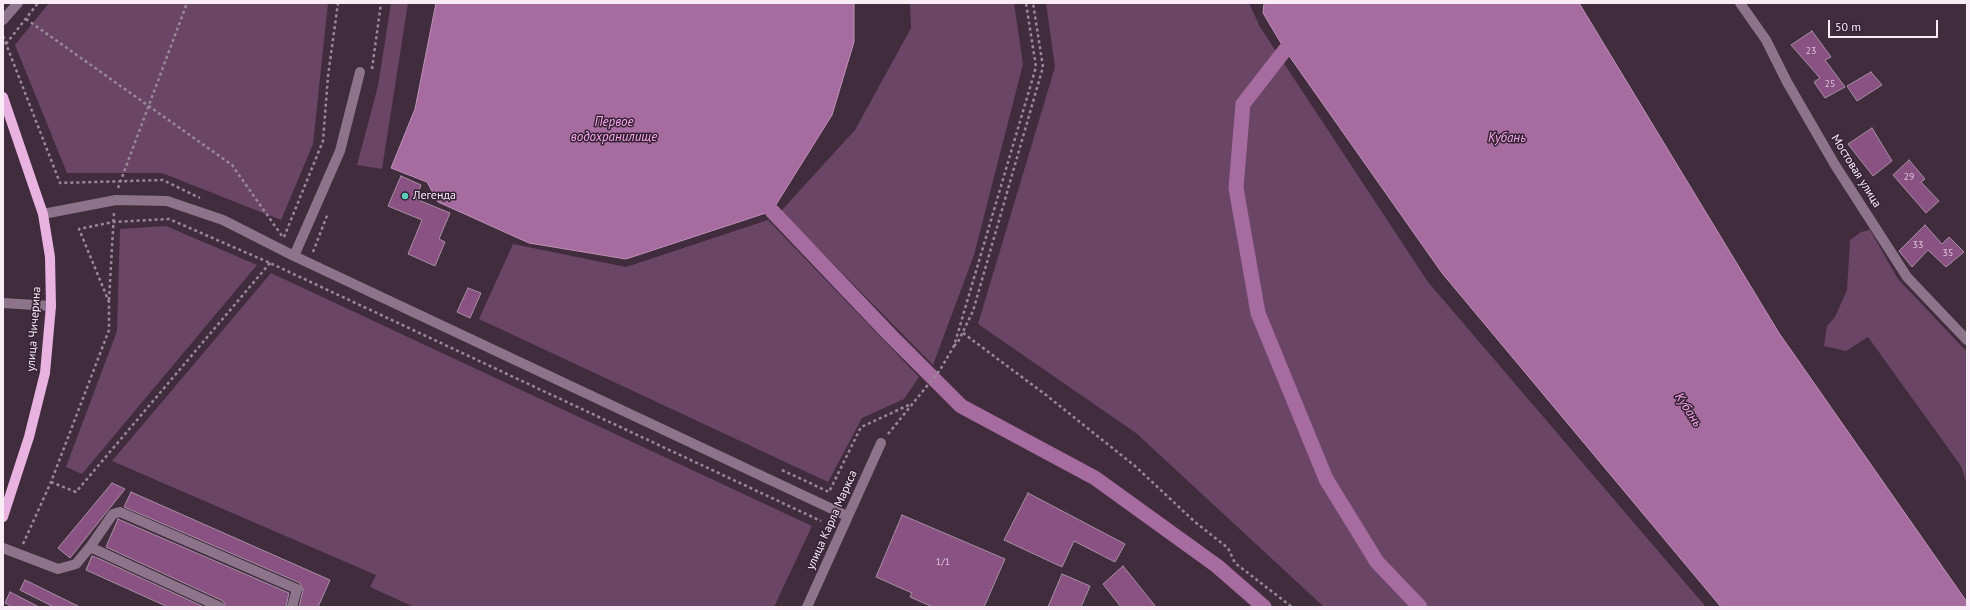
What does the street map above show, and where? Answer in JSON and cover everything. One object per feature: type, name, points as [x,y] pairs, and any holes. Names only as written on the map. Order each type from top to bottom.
[{"type":"main road","name":"улица Чичерина","points":[[3,97],[43,214],[50,257],[51,306],[45,373],[30,436],[4,511]]},
{"type":"street","points":[[3,20],[18,3]]},
{"type":"street","name":"Мостовая улица","points":[[1740,3],[1766,40],[1787,82],[1835,165],[1907,277],[1967,340]]},
{"type":"street","points":[[294,256],[340,151],[360,72]]},
{"type":"street","points":[[43,214],[116,200],[167,200],[223,220],[294,256],[847,516]]},
{"type":"street","points":[[3,303],[51,306]]},
{"type":"street","name":"улица Карла Маркса","points":[[807,607],[881,443]]},
{"type":"street","points":[[3,548],[58,569],[76,564],[90,548],[112,514],[120,512],[297,590],[292,607]]},
{"type":"street","points":[[90,548],[220,607]]},
{"type":"path","points":[[6,44],[38,3]]},
{"type":"path","points":[[18,554],[50,482],[108,330],[108,302],[113,222],[120,181],[187,3]]},
{"type":"path","points":[[284,238],[324,141],[328,76],[338,3]]},
{"type":"path","points":[[954,346],[1036,67],[1026,3]]},
{"type":"path","points":[[881,443],[940,370],[954,346],[958,342],[973,311],[1043,67],[1033,3]]},
{"type":"path","points":[[26,19],[232,165],[284,238]]},
{"type":"path","points":[[3,36],[60,183],[163,180],[206,200]]},
{"type":"path","points":[[108,302],[79,229],[113,222],[169,219],[270,263],[821,522]]},
{"type":"path","points":[[277,234],[284,238]]},
{"type":"path","points":[[312,252],[320,255]]},
{"type":"path","points":[[50,482],[76,492],[270,263]]},
{"type":"path","points":[[963,333],[1046,395],[1135,466],[1195,522],[1228,548],[1235,564],[1292,607]]},
{"type":"path","points":[[779,469],[829,492],[861,427],[911,404]]},
{"type":"shaded area","points":[[49,3],[328,3],[313,144],[281,220],[162,173],[67,173],[15,45]]},
{"type":"shaded area","points":[[391,3],[408,3],[382,169],[357,165],[378,86]]},
{"type":"shaded area","points":[[910,3],[1014,3],[1023,64],[974,255],[933,365],[781,211],[855,130],[911,28]]},
{"type":"shaded area","points":[[1046,3],[1249,3],[1260,27],[1428,282],[1706,607],[1324,607],[1136,433],[978,324],[1055,67]]},
{"type":"shaded area","points":[[768,220],[919,377],[904,399],[862,418],[828,482],[479,319],[513,244],[626,267]]},
{"type":"shaded area","points":[[166,226],[257,265],[82,474],[66,467],[117,331],[120,229]]},
{"type":"shaded area","points":[[1870,230],[1898,279],[1967,352],[1967,484],[1961,466],[1868,337],[1846,351],[1824,346],[1827,326],[1835,317],[1847,290],[1850,240],[1861,232]]},
{"type":"shaded area","points":[[271,273],[812,526],[774,607],[414,607],[370,587],[376,575],[112,461]]},
{"type":"water","name":"Первое водохранилище","points":[[436,3],[854,3],[854,42],[832,115],[772,211],[626,259],[529,243],[438,202],[427,182],[391,168],[415,109]]},
{"type":"water","name":"Кубань","points":[[1264,3],[1579,3],[1779,333],[1967,602],[1967,607],[1721,607],[1442,273],[1285,50],[1263,13]]},
{"type":"building","points":[[1812,31],[1831,57],[1825,60],[1845,87],[1825,98],[1814,82],[1820,78],[1791,45]]},
{"type":"building","points":[[1871,72],[1882,85],[1857,101],[1847,86]]},
{"type":"building","points":[[1872,128],[1892,161],[1873,176],[1848,144]]},
{"type":"building","points":[[1909,160],[1925,179],[1921,182],[1939,201],[1926,213],[1893,175]]},
{"type":"building","points":[[401,176],[421,185],[416,199],[450,213],[439,239],[445,242],[435,266],[408,254],[422,220],[388,206]]},
{"type":"building","points":[[1925,225],[1942,244],[1949,237],[1964,252],[1946,267],[1928,250],[1912,267],[1899,251]]},
{"type":"building","points":[[468,288],[481,293],[470,318],[457,312]]},
{"type":"building","points":[[112,483],[125,489],[70,558],[58,548]]},
{"type":"building","points":[[131,492],[330,580],[318,607],[299,607],[303,590],[300,583],[124,507]]},
{"type":"building","points":[[1028,493],[1125,544],[1115,562],[1074,541],[1062,567],[1004,540]]},
{"type":"building","points":[[902,515],[1005,559],[984,607],[933,607],[910,597],[912,593],[876,577]]},
{"type":"building","points":[[118,519],[289,593],[286,607],[226,607],[223,601],[106,547]]},
{"type":"building","points":[[92,556],[204,607],[168,607],[86,570]]},
{"type":"building","points":[[1123,566],[1156,607],[1121,607],[1103,584]]},
{"type":"building","points":[[1062,574],[1090,586],[1081,607],[1048,607]]},
{"type":"building","points":[[25,580],[80,607],[54,607],[20,590]]},
{"type":"building","points":[[10,592],[39,607],[13,607],[5,603]]},
{"type":"waterway","points":[[1285,50],[1243,104],[1236,188],[1258,313],[1326,479],[1377,562],[1420,607]]},
{"type":"waterway","points":[[772,211],[890,335],[961,406],[1095,478],[1217,566],[1264,607]]},
{"type":"place","name":"Легенда","points":[[405,196]]}]
